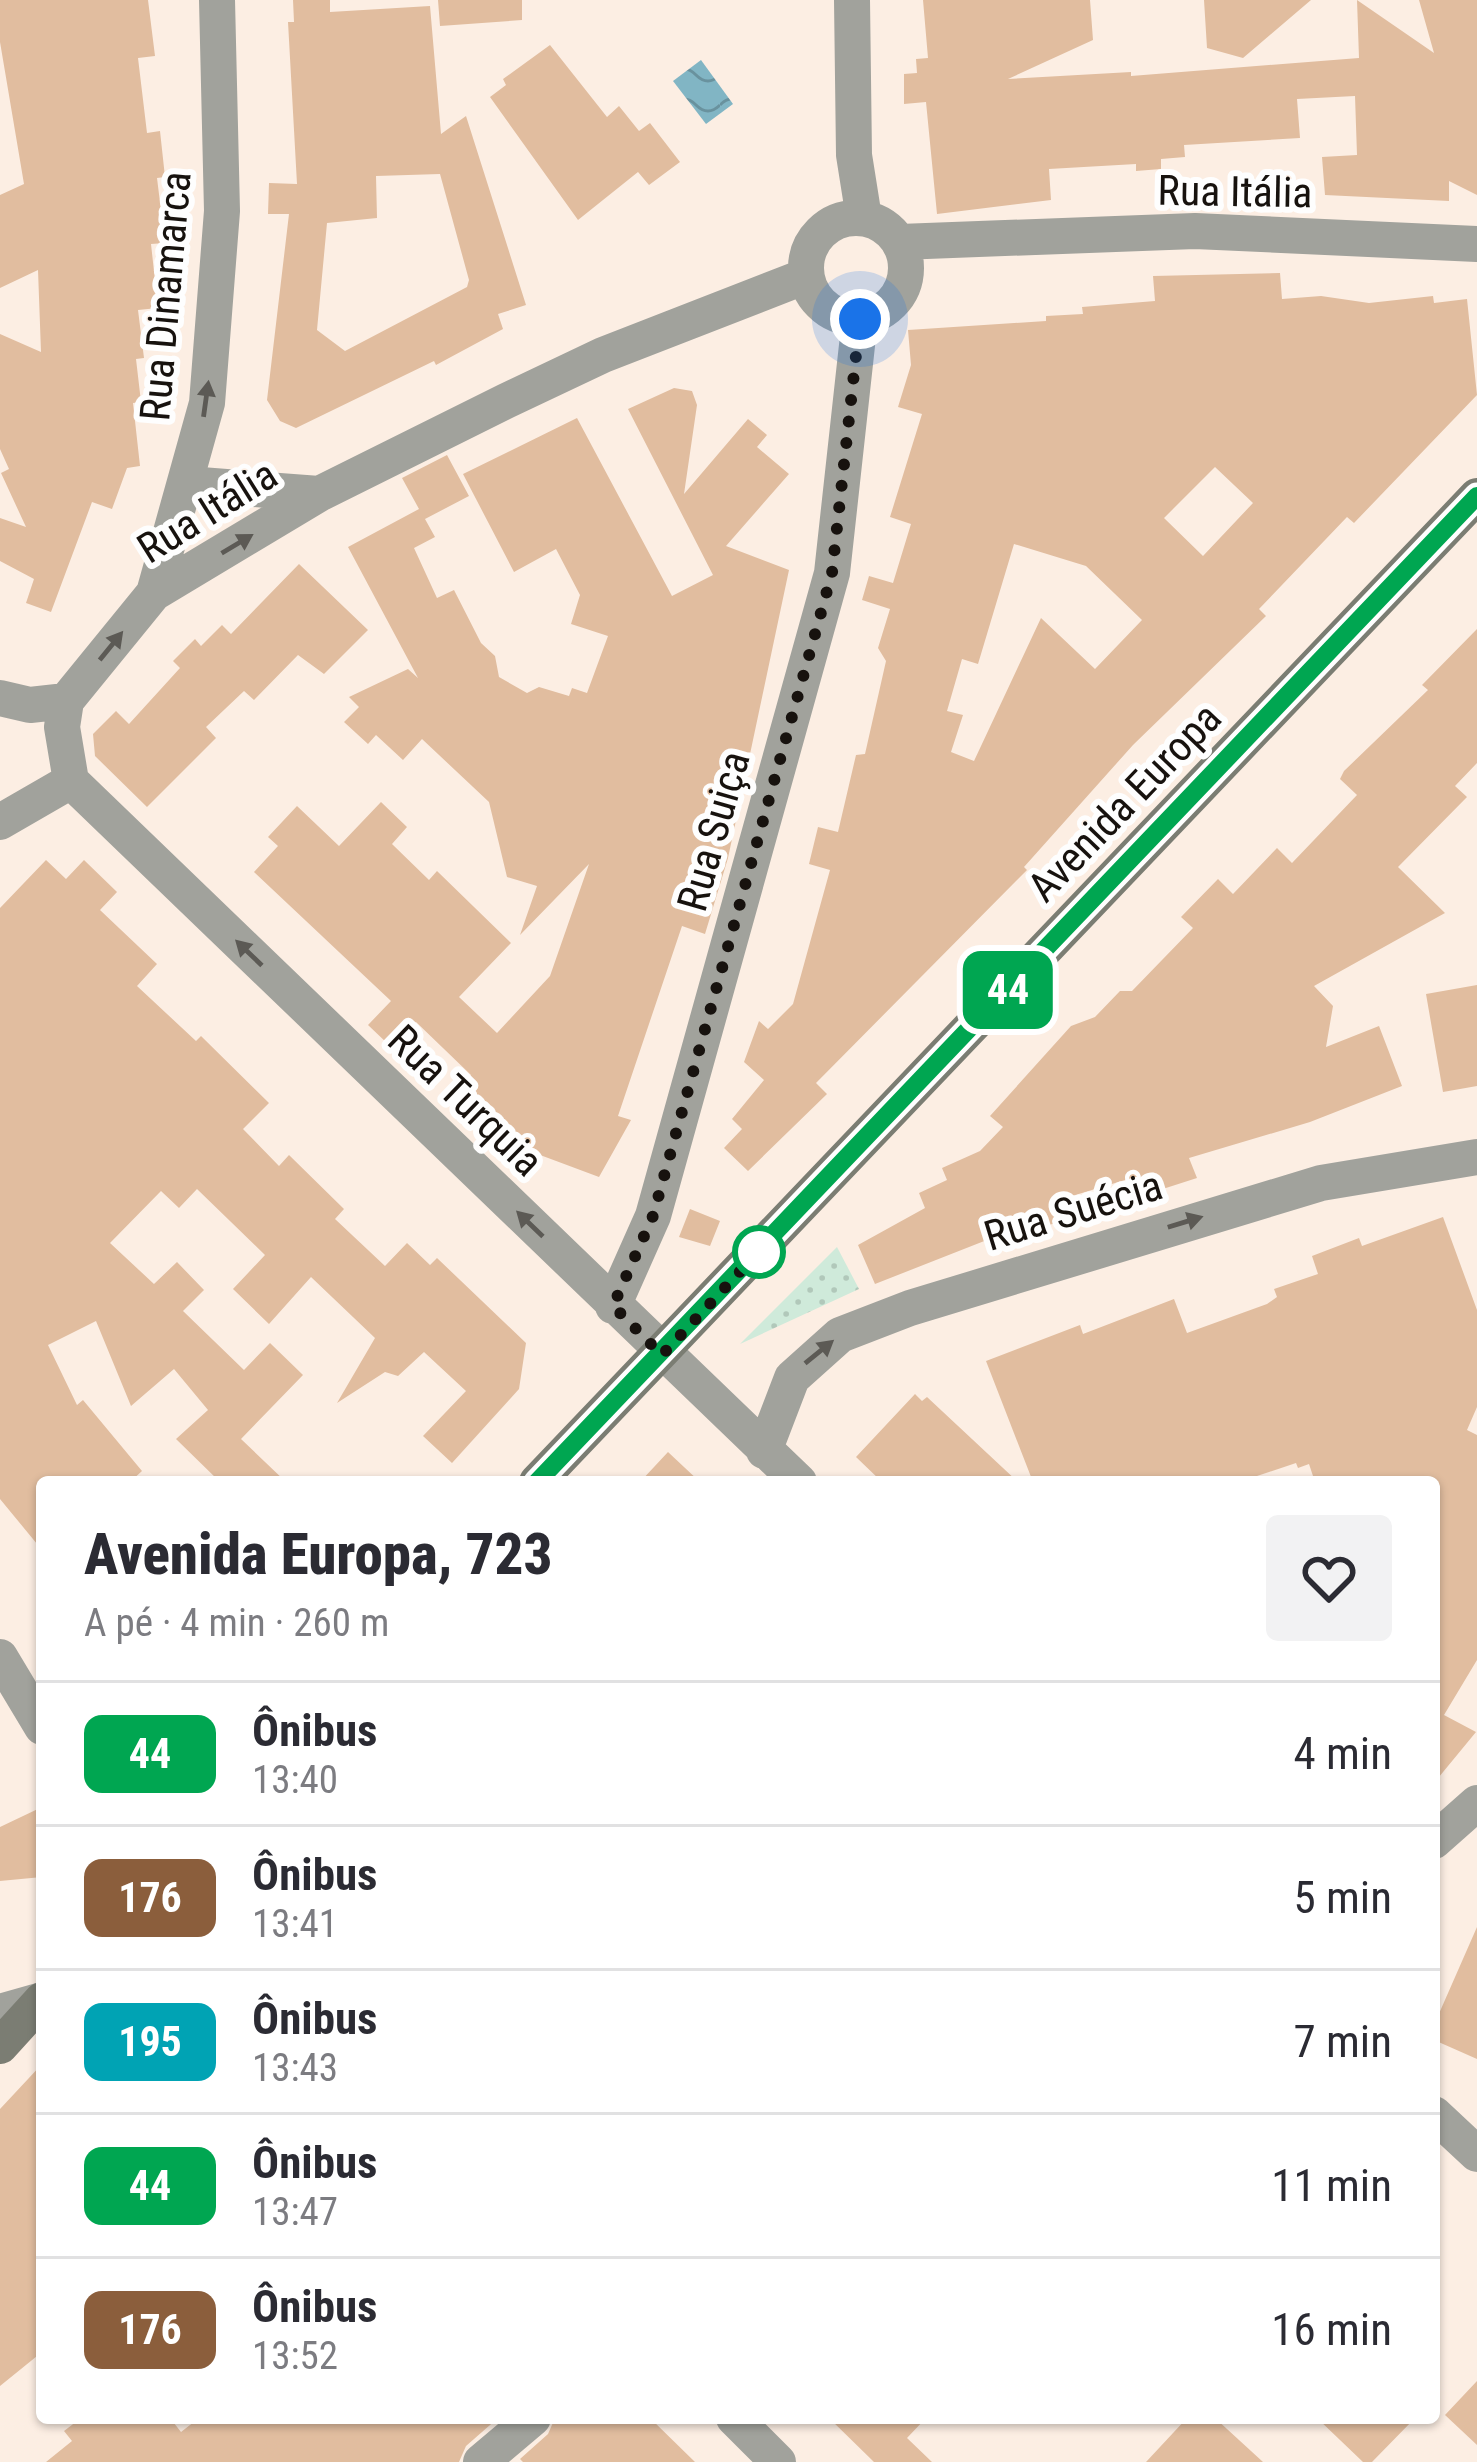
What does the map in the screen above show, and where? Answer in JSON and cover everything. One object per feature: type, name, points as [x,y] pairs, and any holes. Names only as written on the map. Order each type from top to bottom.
[{"type":"main road","name":"Avenida Europa","points":[[543,1476],[1477,496]]},
{"type":"main road","points":[[0,2046],[36,2007]]},
{"type":"street","name":"Rua Dinamarca","points":[[154,593],[207,403],[222,212],[217,0]]},
{"type":"street","points":[[852,0],[853,218]]},
{"type":"street","points":[[853,218],[891,230],[904,252],[896,300],[880,313],[830,301],[813,241],[853,218]]},
{"type":"street","name":"Rua Itália","points":[[904,252],[991,238],[1195,231],[1477,244]]},
{"type":"street","name":"Rua Itália","points":[[66,701],[154,593],[319,494],[603,355],[702,314],[830,301]]},
{"type":"street","name":"Rua Suiça","points":[[613,1306],[653,1216],[832,573],[856,369],[830,301]]},
{"type":"street","name":"Rua Itália","points":[[188,484],[319,494]]},
{"type":"street","points":[[0,698],[30,705],[66,701],[62,727],[71,782],[0,822]]},
{"type":"street","name":"Rua Turquia","points":[[71,782],[792,1476]]},
{"type":"street","name":"Rua Suécia","points":[[764,1451],[792,1378],[840,1335],[910,1308],[1321,1183],[1477,1157]]},
{"type":"street","points":[[0,1657],[36,1717]]},
{"type":"street","points":[[1440,1836],[1477,1803]]},
{"type":"street","points":[[0,2012],[36,2002]]},
{"type":"street","points":[[1440,2120],[1477,2154]]},
{"type":"street","points":[[482,2462],[526,2424]]},
{"type":"street","points":[[740,2424],[778,2462]]},
{"type":"green space","points":[[837,1247],[859,1289],[740,1344]]},
{"type":"water","points":[[701,60],[733,104],[706,124],[673,81]]},
{"type":"building","points":[[0,0],[148,0],[155,56],[138,58],[147,133],[160,131],[165,177],[157,178],[165,243],[151,244],[158,308],[138,310],[144,358],[136,359],[141,402],[133,403],[140,466],[127,468],[112,509],[92,502],[51,612],[26,603],[34,579],[0,561],[0,518],[26,527],[1,473],[9,469],[0,449],[0,334],[41,352],[38,270],[0,288],[0,195],[24,184],[0,42]]},
{"type":"building","points":[[293,0],[330,0],[330,12],[430,6],[441,134],[466,116],[526,305],[498,314],[503,329],[436,365],[434,361],[296,428],[280,421],[267,400],[289,214],[268,214],[269,183],[297,184],[288,22],[294,22]],"holes":[[[440,174],[467,287],[345,351],[317,330],[327,223],[377,218],[376,176]]]},
{"type":"building","points":[[438,0],[522,0],[522,20],[440,26]]},
{"type":"building","points":[[923,0],[1090,0],[1093,40],[1008,79],[1131,72],[1131,76],[1359,58],[1357,0],[1434,53],[1419,0],[1477,0],[1477,195],[1449,181],[1449,201],[1325,195],[1322,157],[1357,155],[1355,96],[1297,99],[1300,138],[1184,145],[1185,157],[1161,159],[1161,169],[1136,171],[1136,164],[1049,169],[1051,200],[937,214],[926,102],[904,104],[904,74],[917,73],[916,59],[928,58]]},
{"type":"building","points":[[1204,0],[1311,0],[1243,58],[1207,48]]},
{"type":"building","points":[[550,45],[607,117],[619,106],[639,131],[650,123],[680,162],[649,185],[638,172],[578,220],[490,97],[506,85],[503,79]]},
{"type":"building","points":[[1280,273],[1282,299],[1321,296],[1369,303],[1433,296],[1434,303],[1467,299],[1477,395],[1354,523],[1347,517],[1259,609],[1266,616],[1133,745],[1024,867],[1027,870],[816,1083],[827,1094],[748,1171],[724,1148],[742,1129],[732,1119],[764,1080],[744,1062],[759,1021],[768,1029],[793,1004],[830,870],[809,864],[818,827],[838,832],[856,755],[865,754],[886,661],[878,648],[890,609],[862,600],[869,576],[893,583],[911,524],[890,517],[922,414],[898,407],[911,365],[908,330],[1046,321],[1046,316],[1083,314],[1082,307],[1155,301],[1153,276]],"holes":[[[1215,467],[1253,503],[1203,556],[1164,518]],[[1014,544],[1086,566],[1142,620],[1095,669],[1041,618],[974,761],[951,752],[963,715],[947,711],[962,659],[978,664]]]},
{"type":"building","points":[[674,388],[692,391],[697,405],[684,494],[748,419],[767,435],[757,447],[789,474],[726,546],[789,570],[728,858],[705,934],[682,926],[618,1116],[631,1120],[599,1177],[516,1146],[521,1138],[464,1083],[471,1075],[416,1022],[389,1045],[368,1025],[391,1001],[254,872],[278,846],[268,837],[297,806],[339,846],[381,802],[407,827],[392,844],[429,880],[437,871],[511,943],[459,997],[497,1033],[550,976],[589,864],[520,935],[537,886],[507,877],[489,802],[422,739],[403,760],[376,735],[368,744],[344,722],[359,707],[349,697],[408,669],[418,678],[348,547],[419,509],[402,478],[447,455],[469,496],[425,519],[435,537],[414,548],[437,598],[454,590],[481,643],[495,656],[499,677],[527,693],[539,687],[569,696],[572,688],[587,693],[608,636],[571,624],[580,595],[556,549],[514,572],[463,474],[577,418],[672,596],[713,575],[628,409]]},
{"type":"building","points":[[299,564],[368,630],[324,674],[298,655],[254,700],[244,691],[206,727],[216,738],[147,807],[95,756],[93,734],[116,711],[129,724],[180,668],[173,661],[195,639],[201,646],[222,625],[231,634]]},
{"type":"building","points":[[1477,629],[1477,763],[1455,786],[1467,797],[1398,867],[1445,913],[1314,986],[1333,1006],[1326,1047],[1379,1026],[1402,1086],[1310,1122],[1189,1158],[1197,1178],[1141,1196],[1135,1177],[1072,1196],[1078,1216],[1033,1230],[1030,1223],[875,1284],[858,1245],[925,1208],[919,1193],[947,1180],[942,1168],[980,1151],[1003,1127],[990,1116],[1071,1026],[1095,1017],[1120,991],[1132,991],[1193,928],[1181,917],[1218,879],[1233,894],[1277,848],[1292,863],[1357,795],[1340,779],[1344,771],[1428,690],[1422,685]]},
{"type":"building","points":[[46,860],[66,879],[84,860],[117,892],[100,910],[157,964],[137,986],[196,1041],[201,1036],[269,1103],[243,1129],[279,1166],[289,1155],[344,1209],[335,1219],[385,1266],[407,1243],[430,1265],[437,1258],[526,1343],[519,1389],[452,1463],[423,1436],[466,1391],[424,1352],[398,1376],[385,1372],[337,1403],[375,1338],[311,1277],[269,1324],[233,1289],[265,1255],[197,1189],[179,1208],[161,1191],[110,1243],[154,1284],[177,1262],[204,1290],[183,1311],[244,1370],[270,1343],[303,1375],[241,1439],[280,1476],[214,1476],[176,1439],[208,1410],[174,1369],[131,1406],[96,1321],[48,1345],[77,1405],[83,1400],[142,1471],[137,1476],[36,1476],[36,1543],[0,1499],[0,908]]},
{"type":"building","points":[[1477,985],[1477,1086],[1443,1092],[1426,994]]},
{"type":"building","points":[[690,1209],[720,1221],[710,1246],[679,1237]]},
{"type":"building","points":[[1443,1217],[1477,1310],[1477,1407],[1467,1430],[1477,1435],[1477,1660],[1444,1715],[1476,1732],[1440,1776],[1440,1476],[1313,1476],[1309,1464],[1298,1468],[1296,1463],[1257,1476],[1031,1476],[986,1361],[1080,1325],[1083,1334],[1174,1299],[1187,1333],[1267,1304],[1277,1297],[1274,1289],[1318,1274],[1312,1256],[1359,1238],[1362,1246]]},
{"type":"building","points":[[915,1394],[922,1401],[927,1397],[1012,1476],[876,1476],[856,1457]]},
{"type":"building","points":[[668,1452],[694,1476],[646,1476]]},
{"type":"building","points":[[36,1810],[36,1878],[0,1881],[0,1827]]},
{"type":"building","points":[[1477,1927],[1477,2059],[1440,2043],[1440,2011]]},
{"type":"building","points":[[36,2070],[36,2357],[0,2386],[0,2109]]},
{"type":"building","points":[[1477,2381],[1477,2445],[1445,2415]]},
{"type":"building","points":[[73,2424],[175,2424],[181,2432],[191,2424],[491,2424],[466,2446],[459,2462],[46,2462],[72,2441],[64,2431]]},
{"type":"building","points":[[552,2424],[656,2424],[695,2462],[520,2459]]},
{"type":"building","points":[[835,2424],[920,2424],[907,2438],[932,2462],[874,2462]]},
{"type":"building","points":[[1181,2424],[1222,2424],[1263,2462],[1146,2462]]},
{"type":"building","points":[[1323,2424],[1409,2424],[1372,2462],[1363,2462]]},
{"type":"bus line","name":"44","points":[[543,1476],[1477,496]]},
{"type":"route","points":[[759,1252],[764,1246],[662,1355],[613,1306],[653,1216],[832,573],[860,319]]}]
